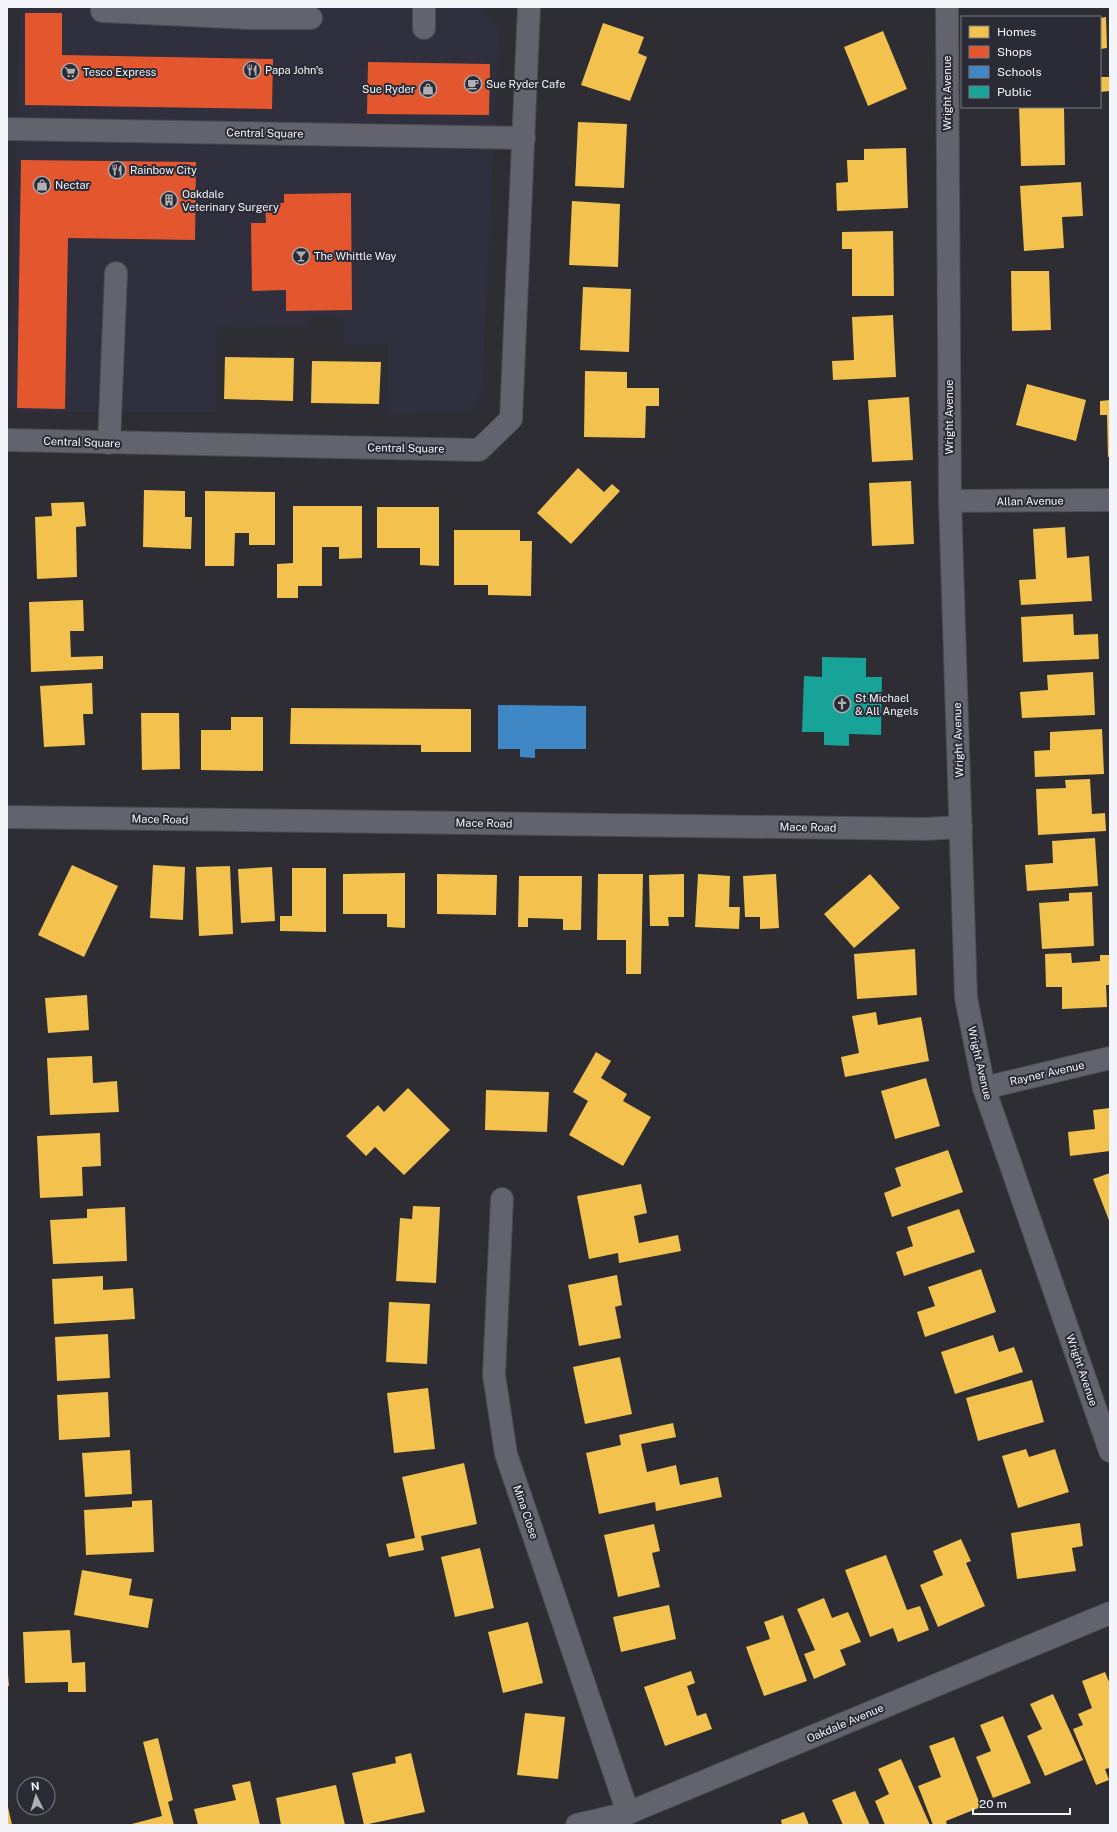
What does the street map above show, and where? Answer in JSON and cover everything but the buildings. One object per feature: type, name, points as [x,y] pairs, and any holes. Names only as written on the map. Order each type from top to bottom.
[{"type":"street","points":[[102,7],[102,11],[249,18],[311,18]]},
{"type":"street","name":"Central Square","points":[[7,440],[478,450],[511,419],[529,7]]},
{"type":"street","name":"Wright Avenue","points":[[947,7],[950,502],[966,998],[984,1088],[1110,1451]]},
{"type":"street","name":"Central Square","points":[[7,129],[524,138]]},
{"type":"street","points":[[109,443],[116,273]]},
{"type":"street","name":"Allan Avenue","points":[[950,502],[1110,500]]},
{"type":"street","name":"Mace Road","points":[[7,817],[925,829],[961,827]]},
{"type":"street","name":"Rayner Avenue","points":[[984,1088],[1110,1058]]},
{"type":"street","name":"Mina Close","points":[[502,1199],[494,1375],[506,1454],[628,1813]]},
{"type":"street","name":"Oakdale Avenue","points":[[577,1825],[628,1813],[1110,1612]]},
{"type":"shaded area","points":[[28,7],[480,7],[499,28],[482,393],[470,413],[387,414],[388,344],[344,344],[343,317],[310,317],[308,326],[217,327],[216,412],[22,413],[8,404],[20,14]]},
{"type":"place","name":"Papa John's","points":[[252,70]]},
{"type":"place","name":"Tesco Express","points":[[70,72]]},
{"type":"place","name":"Sue Ryder Cafe","points":[[473,84]]},
{"type":"place","name":"Sue Ryder","points":[[428,89]]},
{"type":"place","name":"Rainbow City","points":[[117,170]]},
{"type":"place","name":"Nectar","points":[[42,185]]},
{"type":"place","name":"Oakdale Veterinary Surgery","points":[[169,200]]},
{"type":"place","name":"The Whittle Way","points":[[301,256]]},
{"type":"place","name":"St Michael & All Angels","points":[[842,704]]}]
